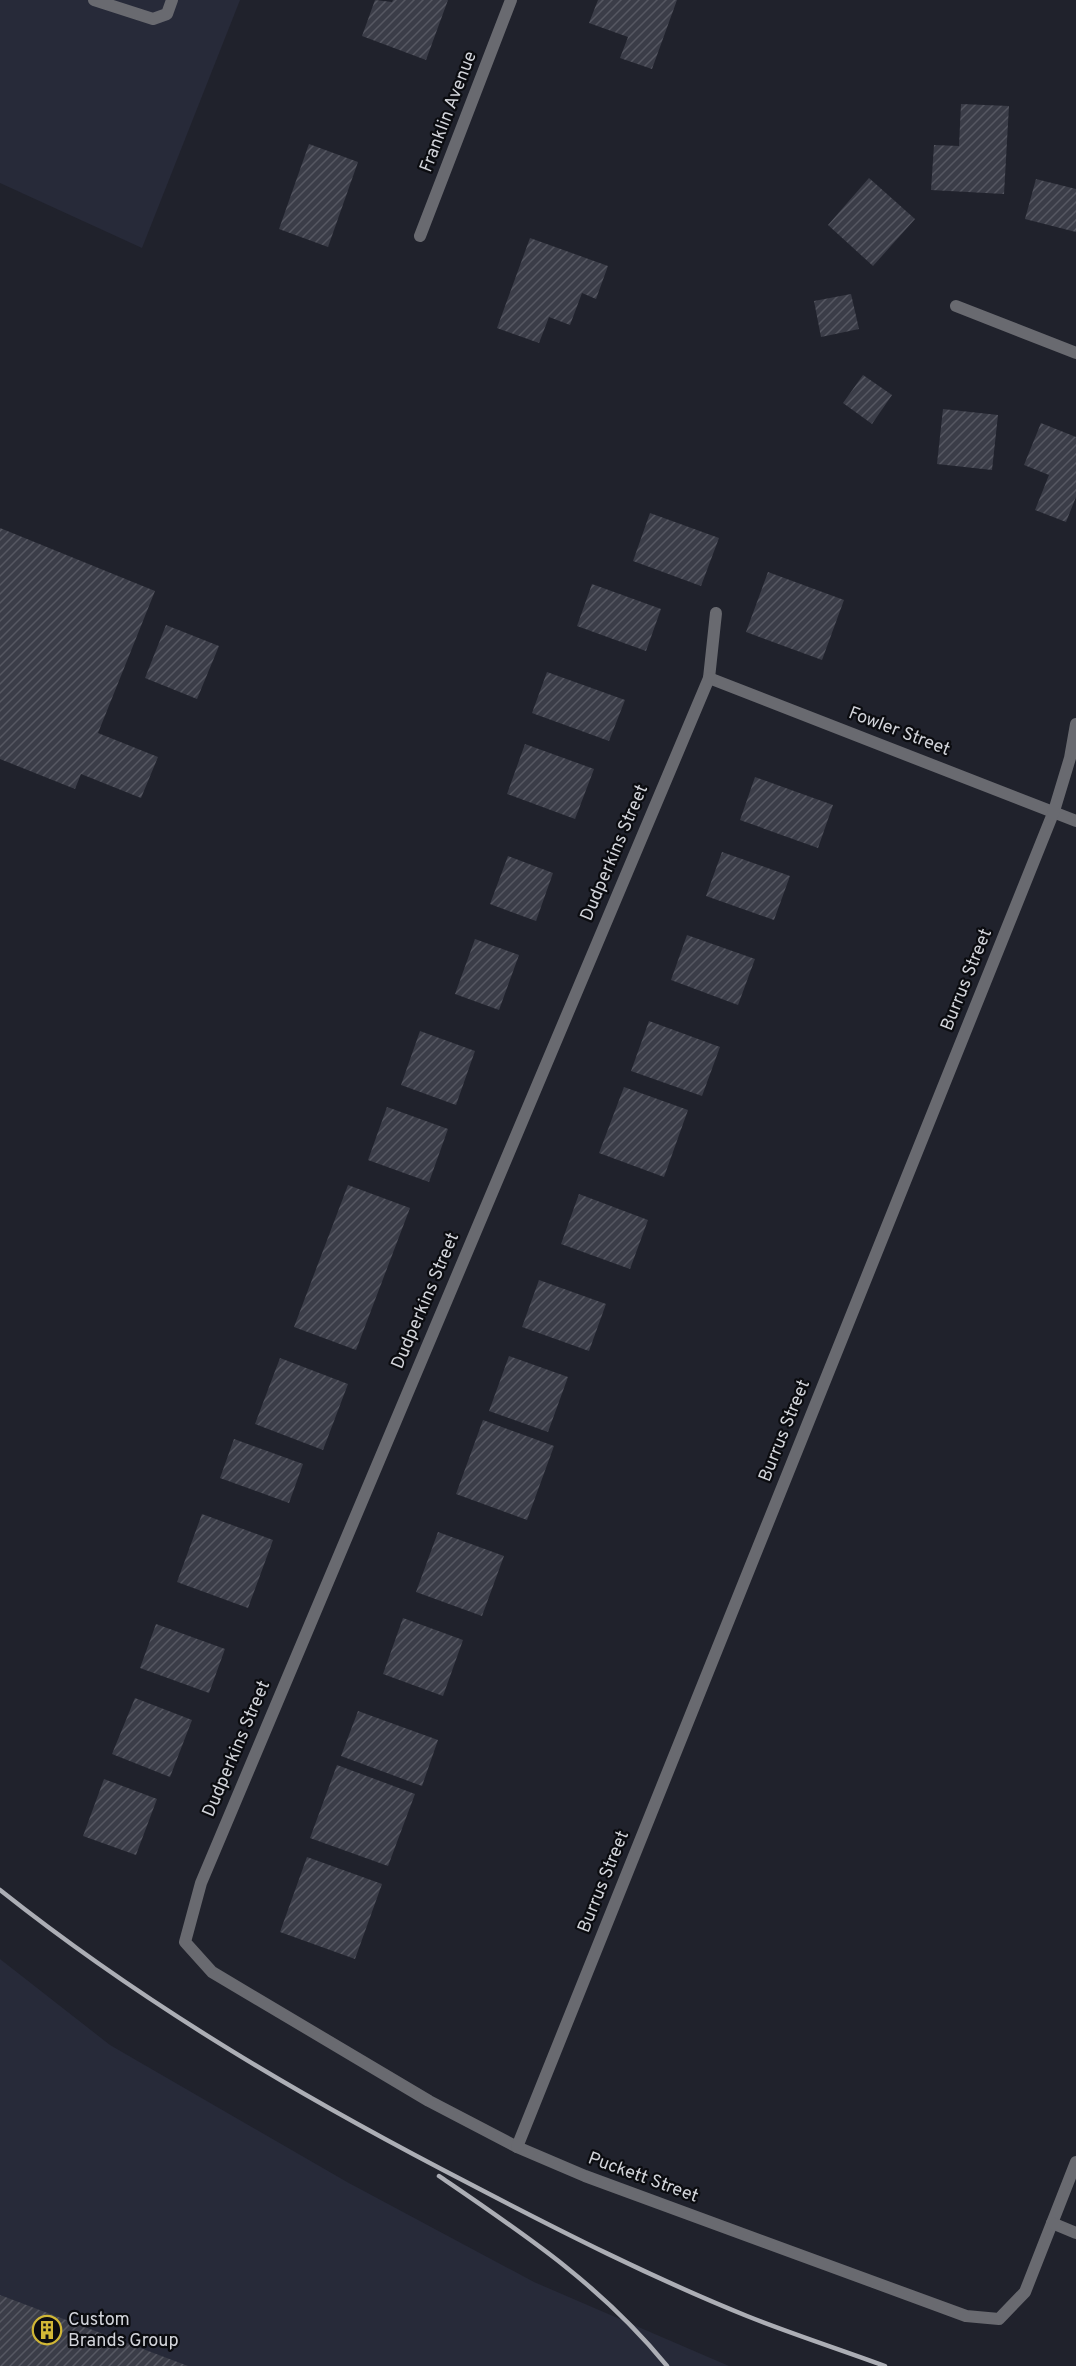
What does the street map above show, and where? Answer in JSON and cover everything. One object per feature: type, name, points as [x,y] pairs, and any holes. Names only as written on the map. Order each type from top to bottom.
[{"type":"street","points":[[94,0],[153,19],[167,14],[172,0]]},
{"type":"street","name":"Franklin Avenue","points":[[420,236],[511,0]]},
{"type":"street","points":[[956,306],[1076,353]]},
{"type":"street","name":"Dudperkins Street","points":[[185,1942],[201,1883],[709,678],[716,613]]},
{"type":"street","name":"Fowler Street","points":[[709,678],[1076,820]]},
{"type":"street","name":"Burrus Street","points":[[517,2147],[1054,811],[1070,758],[1076,724]]},
{"type":"street","name":"Puckett Street","points":[[185,1942],[212,1972],[429,2101],[517,2147],[585,2176],[966,2316],[999,2319],[1025,2292],[1052,2223]]},
{"type":"street","points":[[1076,2162],[1052,2223],[1076,2232]]},
{"type":"shaded area","points":[[0,0],[240,0],[142,248],[0,183]]},
{"type":"shaded area","points":[[0,1959],[110,2045],[347,2182],[534,2282],[729,2366],[0,2366]]},
{"type":"building","points":[[375,0],[392,2],[393,0],[448,0],[426,60],[362,36]]},
{"type":"building","points":[[598,0],[677,0],[652,69],[620,58],[628,37],[589,23]]},
{"type":"building","points":[[961,104],[1009,106],[1004,194],[931,190],[934,145],[959,146]]},
{"type":"building","points":[[309,144],[358,162],[328,247],[279,229]]},
{"type":"building","points":[[869,178],[915,219],[873,266],[828,225]]},
{"type":"building","points":[[1036,179],[1076,189],[1076,232],[1025,219]]},
{"type":"building","points":[[530,238],[608,266],[596,299],[582,293],[570,325],[549,317],[539,343],[497,328]]},
{"type":"building","points":[[851,294],[859,329],[821,337],[814,301]]},
{"type":"building","points":[[863,375],[892,395],[872,424],[843,403]]},
{"type":"building","points":[[943,409],[998,415],[992,470],[937,464]]},
{"type":"building","points":[[1041,423],[1076,437],[1076,497],[1066,522],[1035,510],[1049,475],[1024,465]]},
{"type":"building","points":[[650,513],[719,538],[701,586],[633,561]]},
{"type":"building","points":[[0,528],[155,591],[98,733],[158,757],[141,798],[81,774],[75,789],[0,759]]},
{"type":"building","points":[[768,572],[844,600],[822,660],[746,632]]},
{"type":"building","points":[[592,584],[661,609],[646,651],[577,626]]},
{"type":"building","points":[[166,625],[219,646],[197,699],[145,678]]},
{"type":"building","points":[[547,672],[625,700],[609,741],[532,713]]},
{"type":"building","points":[[525,744],[594,769],[575,819],[507,794]]},
{"type":"building","points":[[755,777],[833,805],[818,848],[740,820]]},
{"type":"building","points":[[722,852],[790,876],[774,920],[706,896]]},
{"type":"building","points":[[508,856],[553,873],[536,921],[490,904]]},
{"type":"building","points":[[687,935],[755,959],[738,1005],[671,980]]},
{"type":"building","points":[[475,939],[519,955],[499,1010],[455,994]]},
{"type":"building","points":[[649,1021],[720,1047],[702,1096],[631,1071]]},
{"type":"building","points":[[420,1031],[475,1051],[456,1105],[401,1085]]},
{"type":"building","points":[[624,1087],[688,1110],[664,1177],[599,1153]]},
{"type":"building","points":[[387,1107],[448,1129],[429,1182],[368,1160]]},
{"type":"building","points":[[348,1185],[410,1208],[356,1350],[294,1327]]},
{"type":"building","points":[[579,1194],[648,1220],[630,1269],[561,1244]]},
{"type":"building","points":[[539,1280],[606,1304],[589,1351],[522,1327]]},
{"type":"building","points":[[509,1356],[568,1377],[548,1432],[489,1411]]},
{"type":"building","points":[[280,1358],[348,1384],[323,1450],[255,1424]]},
{"type":"building","points":[[483,1420],[554,1446],[527,1520],[456,1494]]},
{"type":"building","points":[[234,1439],[303,1464],[289,1503],[220,1478]]},
{"type":"building","points":[[202,1514],[273,1540],[248,1608],[177,1582]]},
{"type":"building","points":[[438,1532],[504,1556],[482,1616],[416,1592]]},
{"type":"building","points":[[403,1618],[463,1640],[443,1696],[383,1674]]},
{"type":"building","points":[[156,1624],[225,1649],[209,1693],[140,1668]]},
{"type":"building","points":[[135,1698],[192,1720],[170,1777],[112,1754]]},
{"type":"building","points":[[358,1711],[438,1740],[422,1786],[341,1756]]},
{"type":"building","points":[[337,1765],[415,1794],[388,1866],[310,1838]]},
{"type":"building","points":[[104,1779],[157,1799],[136,1855],[83,1836]]},
{"type":"building","points":[[307,1857],[382,1884],[355,1959],[280,1932]]},
{"type":"building","name":"Custom Brands Group","points":[[0,2295],[188,2366],[0,2366]]},
{"type":"railway","points":[[0,1890],[112,1973],[170,2012],[289,2085],[410,2153],[574,2237],[677,2286],[764,2323],[885,2366]]},
{"type":"railway","points":[[439,2176],[560,2262],[615,2310],[667,2366]]},
{"type":"place","name":"Custom Brands Group","points":[[47,2330]]}]
